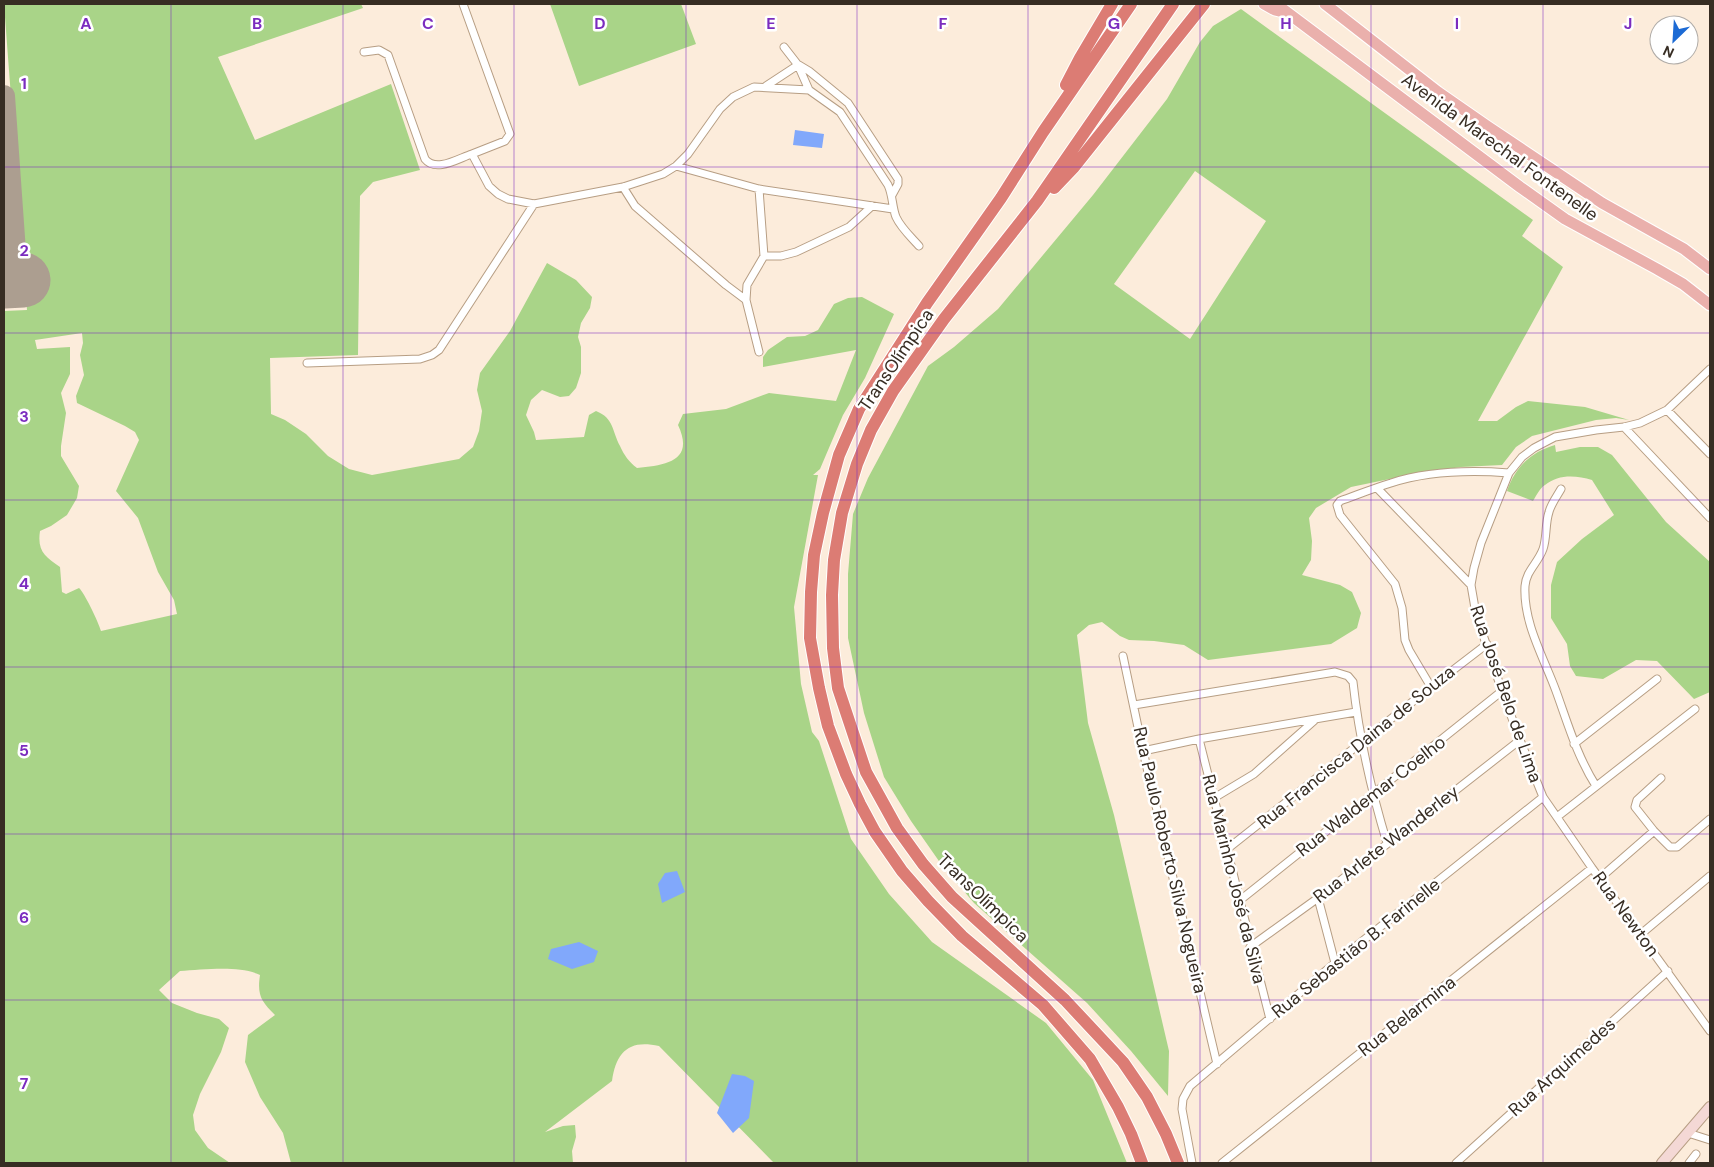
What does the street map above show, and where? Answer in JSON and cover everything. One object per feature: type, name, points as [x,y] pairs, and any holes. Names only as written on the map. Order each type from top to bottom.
[{"type":"highway","points":[[1043,132],[1080,58],[1112,4]]},
{"type":"highway","name":"TransOlímpica","points":[[1131,4],[1043,132],[1001,198],[927,303],[875,382],[853,421],[839,455],[814,555],[810,638],[828,726],[846,774],[875,832],[902,871],[928,902],[962,936],[1043,1005],[1090,1059],[1118,1107],[1142,1163]]},
{"type":"highway","name":"TransOlímpica","points":[[1173,4],[1037,201],[919,352],[892,392],[871,430],[857,464],[842,513],[834,560],[832,595],[833,648],[838,688],[866,772],[897,828],[923,864],[952,897],[1065,1000],[1123,1062],[1147,1097],[1178,1163]]},
{"type":"highway","points":[[1037,201],[1054,189],[1074,167],[1204,4]]},
{"type":"main road","points":[[1264,4],[1276,10],[1292,14]]},
{"type":"main road","name":"Avenida Marechal Fontenelle","points":[[1276,4],[1292,14],[1565,219],[1683,284],[1710,305]]},
{"type":"main road","name":"Avenida Marechal Fontenelle","points":[[1325,4],[1438,92],[1487,126],[1602,203],[1684,249],[1710,269]]},
{"type":"street","points":[[364,52],[379,50],[388,55],[429,163],[438,166],[505,140],[510,134],[463,4]]},
{"type":"street","points":[[784,47],[798,65],[809,90]]},
{"type":"street","points":[[766,86],[798,65]]},
{"type":"street","points":[[798,65],[809,71],[848,103],[898,179],[892,195]]},
{"type":"street","points":[[472,154],[488,186],[508,199],[534,204],[623,188],[663,174],[676,166],[688,154],[720,110],[733,97],[754,87],[766,86],[809,90],[840,112],[888,186],[897,218],[918,246]]},
{"type":"street","points":[[676,166],[759,189],[894,209]]},
{"type":"street","points":[[623,188],[635,206],[746,300]]},
{"type":"street","points":[[759,189],[764,256],[747,285],[746,300],[759,352]]},
{"type":"street","points":[[307,362],[420,359],[432,355],[439,350],[534,204]]},
{"type":"street","points":[[764,256],[781,256],[796,252],[848,227],[872,206]]},
{"type":"street","name":"Rua José Belo de Lima","points":[[1543,797],[1502,691],[1476,614],[1471,585],[1481,543],[1509,473],[1522,457],[1555,437],[1640,423],[1668,410],[1710,370]]},
{"type":"street","points":[[1668,410],[1710,454]]},
{"type":"street","points":[[1624,427],[1710,518]]},
{"type":"street","points":[[1430,687],[1405,640],[1402,608],[1395,584],[1338,511],[1337,505],[1340,502],[1392,482],[1417,477],[1463,471],[1509,473]]},
{"type":"street","points":[[1377,488],[1471,585]]},
{"type":"street","points":[[1561,488],[1549,511],[1542,551],[1527,577],[1525,597],[1531,625],[1574,744],[1596,786]]},
{"type":"street","name":"Rua Francisca Daina de Souza","points":[[1226,850],[1430,687],[1487,644]]},
{"type":"street","name":"Rua Paulo Roberto Silva Nogueira","points":[[1123,656],[1143,751],[1217,1064]]},
{"type":"street","points":[[1134,705],[1336,672],[1348,676],[1352,682],[1356,712],[1373,794],[1387,843]]},
{"type":"street","points":[[1574,744],[1656,679]]},
{"type":"street","name":"Rua Waldemar Coelho","points":[[1239,901],[1502,691]]},
{"type":"street","points":[[1557,817],[1695,709]]},
{"type":"street","points":[[1143,751],[1199,739],[1356,712]]},
{"type":"street","points":[[1214,798],[1254,774],[1315,720]]},
{"type":"street","name":"Rua Marinho José da Silva","points":[[1199,739],[1250,947],[1270,1019]]},
{"type":"street","name":"Rua Arlete Wanderley","points":[[1250,947],[1318,898],[1520,740]]},
{"type":"street","points":[[1661,778],[1637,800],[1635,807],[1654,831],[1670,847],[1677,847],[1710,818]]},
{"type":"street","name":"Rua Newton","points":[[1543,797],[1710,1031]]},
{"type":"street","name":"Rua Sebastião B. Farinelle","points":[[1192,1163],[1182,1109],[1183,1099],[1190,1086],[1335,963],[1543,797]]},
{"type":"street","points":[[1600,878],[1654,831]]},
{"type":"street","name":"Rua Belarmina","points":[[1222,1163],[1592,868]]},
{"type":"street","points":[[1641,934],[1710,876]]},
{"type":"street","points":[[1318,898],[1335,963]]},
{"type":"street","name":"Rua Arquimedes","points":[[1456,1163],[1668,971]]},
{"type":"street","points":[[1662,1163],[1710,1107]]},
{"type":"street","points":[[1688,1133],[1710,1140]]},
{"type":"street","points":[[1689,1163],[1696,1154]]},
{"type":"green space","points":[[4,4],[361,4],[363,8],[218,57],[255,140],[391,84],[420,170],[373,182],[360,196],[358,355],[270,358],[271,414],[285,420],[306,434],[328,456],[349,469],[372,475],[459,459],[473,447],[479,431],[482,411],[477,390],[480,373],[510,331],[547,263],[576,280],[592,297],[590,308],[581,323],[578,337],[581,347],[581,373],[576,388],[569,396],[560,397],[542,390],[531,400],[526,415],[536,440],[584,437],[589,415],[596,411],[609,421],[623,452],[637,468],[667,463],[680,454],[683,446],[678,425],[683,414],[726,409],[769,393],[836,401],[856,350],[763,367],[763,357],[768,350],[787,337],[805,336],[818,330],[834,304],[848,298],[862,297],[894,314],[865,378],[843,415],[820,469],[813,475],[818,475],[794,607],[801,684],[812,732],[819,741],[851,839],[889,894],[932,942],[1046,1023],[1093,1080],[1127,1163],[774,1163],[659,1046],[640,1044],[632,1046],[621,1055],[612,1081],[545,1132],[563,1126],[575,1125],[576,1137],[572,1151],[573,1163],[291,1163],[283,1133],[260,1097],[245,1062],[248,1035],[275,1015],[266,1006],[261,997],[259,988],[260,975],[242,970],[221,969],[180,971],[159,990],[172,1003],[219,1019],[229,1028],[221,1052],[200,1094],[193,1115],[195,1130],[208,1148],[230,1163],[4,1163],[4,311],[27,310]],"holes":[[[82,333],[83,343],[80,355],[84,375],[76,396],[77,403],[125,426],[135,432],[139,440],[116,491],[138,518],[158,572],[174,600],[177,614],[101,631],[91,608],[79,588],[66,594],[62,592],[60,567],[43,553],[39,538],[40,531],[67,515],[77,498],[79,486],[61,456],[66,413],[61,393],[70,374],[70,347],[37,349],[35,340]]]},
{"type":"green space","points":[[550,4],[681,4],[696,44],[579,86]]},
{"type":"green space","points":[[1241,9],[1533,220],[1522,236],[1563,267],[1478,421],[1497,421],[1528,401],[1585,407],[1629,420],[1616,418],[1596,420],[1532,436],[1516,447],[1502,465],[1461,467],[1351,487],[1316,508],[1309,518],[1312,541],[1311,560],[1302,575],[1340,585],[1352,592],[1361,613],[1357,628],[1331,644],[1208,660],[1184,645],[1129,640],[1120,636],[1102,622],[1089,625],[1077,635],[1088,723],[1114,815],[1169,1051],[1168,1096],[1131,1051],[1087,1003],[974,903],[941,864],[911,821],[884,777],[864,713],[848,638],[848,574],[853,514],[868,478],[928,366],[954,347],[998,309],[1093,195],[1167,99],[1200,42],[1213,26]],"holes":[[[1195,171],[1266,221],[1190,339],[1114,284]]]},
{"type":"green space","points":[[1555,445],[1556,452],[1580,447],[1598,447],[1612,455],[1666,522],[1710,562],[1710,692],[1694,699],[1657,661],[1636,660],[1603,679],[1576,676],[1570,666],[1567,644],[1551,618],[1551,585],[1557,562],[1582,539],[1614,515],[1592,480],[1586,478],[1567,476],[1550,481],[1543,486],[1533,501],[1507,491],[1514,475],[1531,456]]},
{"type":"water","points":[[795,130],[824,134],[822,148],[793,145]]},
{"type":"water","points":[[677,871],[685,892],[662,903],[658,884],[665,873]]},
{"type":"water","points":[[579,942],[598,951],[594,962],[572,969],[548,959],[551,949]]},
{"type":"water","points":[[732,1074],[745,1076],[754,1081],[749,1118],[733,1133],[717,1113]]},
{"type":"taxiway","points":[[4,96],[17,280]]},
{"type":"runway","points":[[4,281],[23,280]]}]
